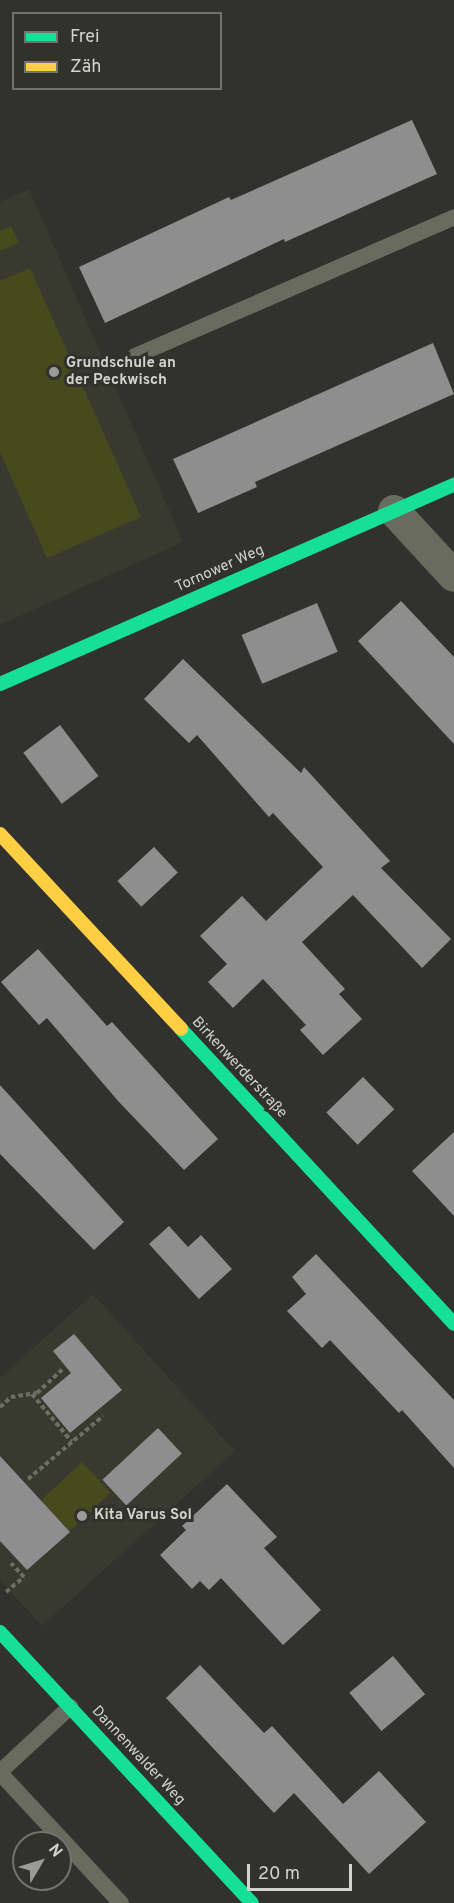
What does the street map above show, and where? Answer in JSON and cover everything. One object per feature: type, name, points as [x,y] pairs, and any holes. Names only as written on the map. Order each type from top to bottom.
[{"type":"street","name":"Tornower Weg","points":[[0,684],[454,485]]},
{"type":"street","points":[[394,512],[454,576]]},
{"type":"street","name":"Birkenwerderstraße","points":[[0,834],[454,1324]]},
{"type":"street","name":"Dannenwalder Weg","points":[[0,1632],[252,1903]]},
{"type":"lane","points":[[135,356],[454,217]]},
{"type":"lane","points":[[70,1707],[0,1772],[121,1903]]},
{"type":"path","points":[[0,1407],[10,1397],[38,1393],[63,1369]]},
{"type":"path","points":[[31,1394],[72,1442]]},
{"type":"path","points":[[28,1479],[103,1416]]},
{"type":"path","points":[[6,1592],[24,1577],[11,1563]]},
{"type":"shaded area","name":"Grundschule an der Peckwisch","points":[[29,189],[183,542],[0,625],[0,202]]},
{"type":"shaded area","name":"Kita Varus Sol","points":[[93,1294],[235,1451],[42,1626],[0,1580],[0,1378]]},
{"type":"green space","points":[[11,226],[19,243],[0,251],[0,231]]},
{"type":"green space","points":[[30,268],[141,517],[47,558],[0,452],[0,281]]},
{"type":"green space","points":[[82,1462],[111,1493],[70,1531],[41,1500]]},
{"type":"building","points":[[412,120],[437,174],[285,242],[284,239],[105,323],[79,267],[229,197],[231,200]]},
{"type":"building","points":[[433,343],[454,394],[255,482],[257,487],[198,513],[173,459]]},
{"type":"building","points":[[401,601],[454,657],[454,744],[358,641]]},
{"type":"building","points":[[317,603],[338,652],[262,684],[242,635]]},
{"type":"building","points":[[183,659],[301,773],[304,767],[390,861],[381,868],[451,939],[422,968],[353,895],[302,942],[345,989],[339,994],[362,1019],[323,1055],[300,1030],[306,1025],[263,979],[233,1008],[208,982],[227,964],[200,936],[242,896],[266,921],[323,867],[273,813],[269,817],[197,735],[189,743],[144,699]]},
{"type":"building","points":[[60,725],[99,776],[62,804],[23,753]]},
{"type":"building","points":[[154,847],[178,873],[141,907],[117,881]]},
{"type":"building","points":[[38,949],[107,1026],[112,1022],[218,1139],[184,1170],[119,1102],[47,1018],[39,1025],[1,982]]},
{"type":"building","points":[[363,1077],[394,1109],[358,1145],[326,1112]]},
{"type":"building","points":[[0,1085],[124,1222],[94,1250],[0,1154]]},
{"type":"building","points":[[454,1132],[454,1216],[412,1171]]},
{"type":"building","points":[[169,1226],[188,1247],[201,1235],[232,1269],[199,1299],[149,1244]]},
{"type":"building","points":[[316,1254],[454,1400],[454,1468],[402,1410],[399,1413],[330,1340],[322,1348],[287,1311],[306,1294],[292,1277]]},
{"type":"building","points":[[74,1334],[122,1390],[70,1433],[41,1398],[71,1373],[53,1351]]},
{"type":"building","points":[[158,1428],[182,1454],[126,1505],[102,1480]]},
{"type":"building","points":[[0,1456],[70,1532],[27,1570],[0,1541]]},
{"type":"building","points":[[227,1484],[277,1537],[264,1548],[321,1610],[283,1645],[221,1578],[209,1590],[200,1581],[192,1589],[160,1555],[186,1530],[182,1526]]},
{"type":"building","points":[[393,1656],[425,1694],[381,1731],[349,1693]]},
{"type":"building","points":[[200,1665],[264,1733],[272,1726],[343,1804],[379,1771],[426,1822],[369,1874],[294,1793],[274,1813],[166,1698]]},
{"type":"traffic: fast","points":[[0,684],[454,485]]},
{"type":"traffic: fast","points":[[181,1029],[454,1324]]},
{"type":"traffic: fast","points":[[0,1632],[252,1903]]},
{"type":"traffic: slow","points":[[0,834],[181,1029]]},
{"type":"place","name":"Grundschule an der Peckwisch","points":[[54,372]]},
{"type":"place","name":"Kita Varus Sol","points":[[82,1516]]}]
